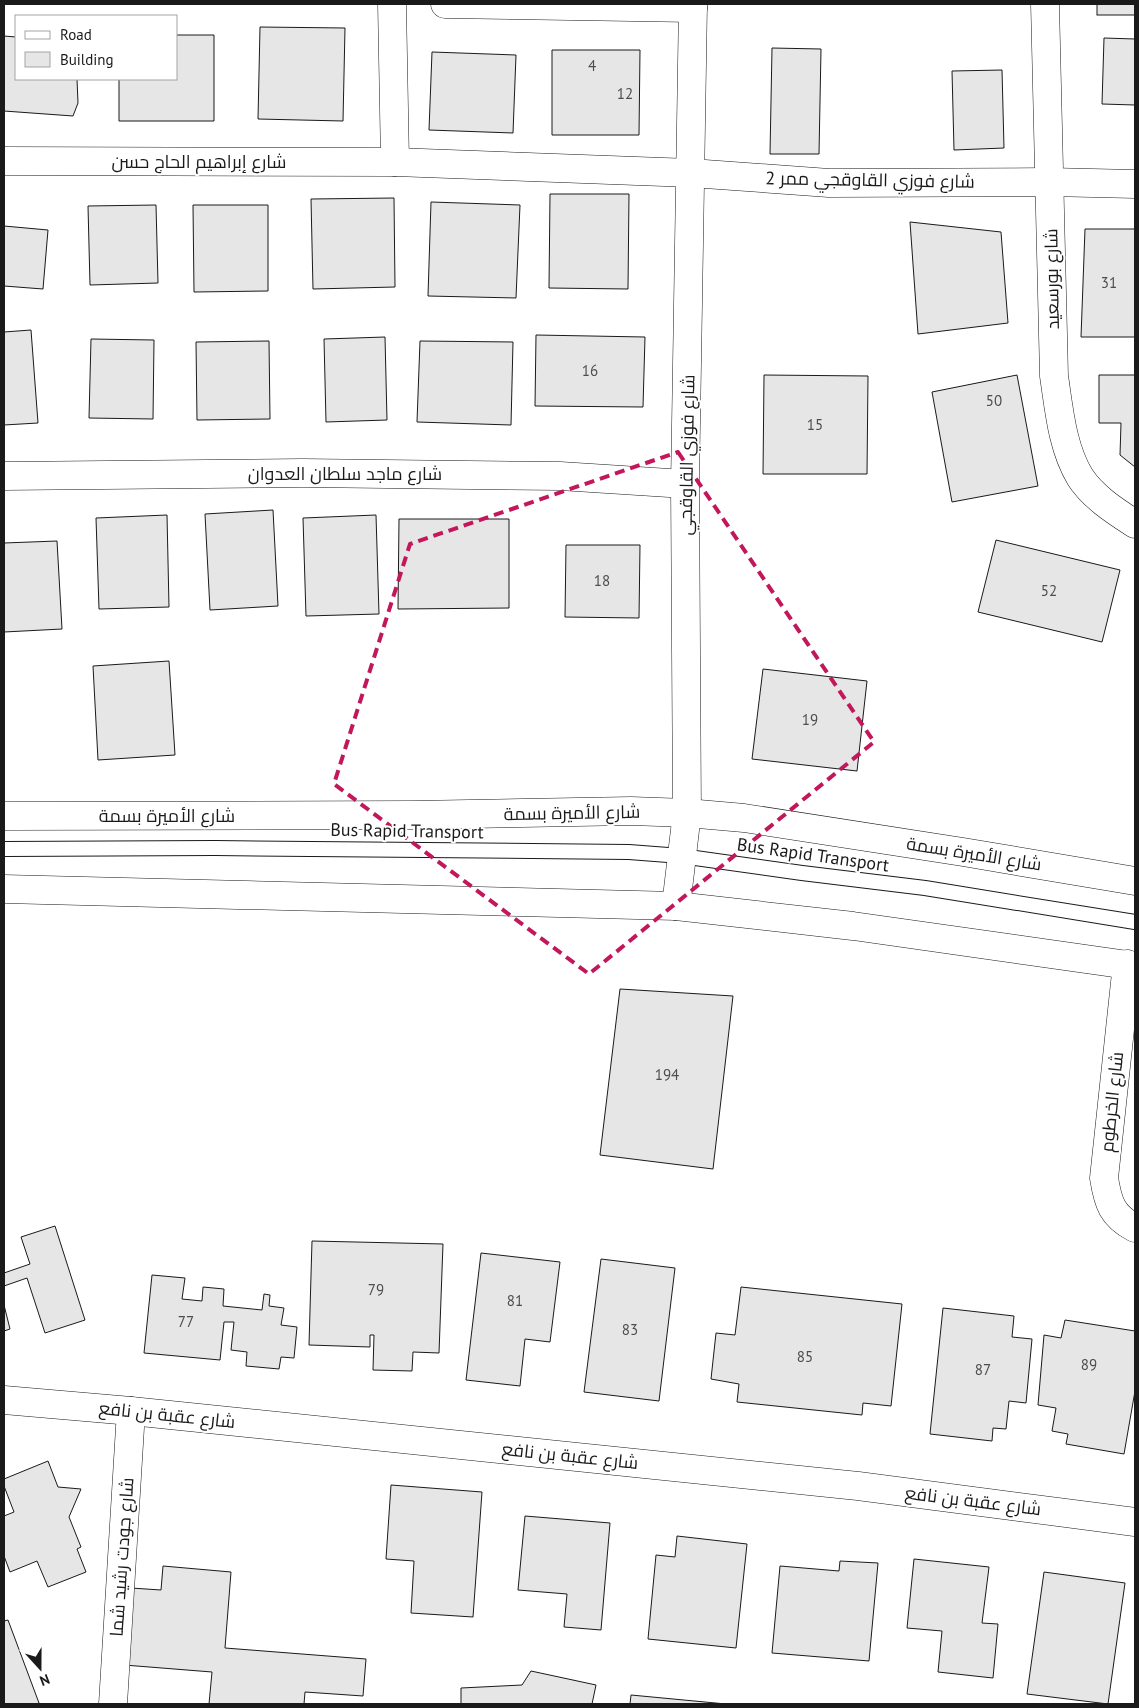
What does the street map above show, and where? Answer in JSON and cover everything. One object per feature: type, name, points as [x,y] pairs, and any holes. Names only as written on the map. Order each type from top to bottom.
[{"type":"street","points":[[392,4],[395,162]]},
{"type":"street","points":[[445,4],[693,6]]},
{"type":"street","name":"شارع بورسعيد","points":[[1045,4],[1054,376],[1063,430],[1070,454],[1080,477],[1098,498],[1135,524]]},
{"type":"street","name":"شارع فوزي القاوقجي","points":[[676,906],[686,813],[685,484],[692,173],[693,6]]},
{"type":"street","name":"شارع إبراهيم الحاج حسن","points":[[4,161],[395,162],[692,173]]},
{"type":"street","name":"شارع فوزي القاوقجي ممر 2","points":[[692,173],[829,183],[1050,182],[1135,184]]},
{"type":"street","name":"شارع ماجد سلطان العدوان","points":[[4,476],[303,473],[560,476],[685,484]]},
{"type":"street","name":"شارع الأميرة بسمة","points":[[4,816],[413,815],[630,811],[686,813],[763,820],[1135,881]]},
{"type":"street","points":[[4,890],[676,906],[863,927],[1131,965]]},
{"type":"street","name":"شارع الخرطوم","points":[[1131,965],[1104,1178],[1107,1196],[1113,1210],[1124,1222],[1135,1228]]},
{"type":"street","name":"شارع عقبة بن نافع","points":[[4,1400],[131,1411],[858,1486],[1135,1522]]},
{"type":"street","name":"شارع جودت رشيد شما","points":[[113,1704],[131,1411]]},
{"type":"lane","name":"Bus Rapid Transport","points":[[4,850],[225,848],[629,852],[681,856],[925,888],[1135,922]]},
{"type":"highlighted area","points":[[678,452],[874,742],[589,974],[334,784],[410,544]]},
{"type":"building","points":[[1097,4],[1135,4],[1135,15],[1097,15]]},
{"type":"building","points":[[260,27],[345,28],[343,121],[258,119]]},
{"type":"building","points":[[178,35],[214,35],[214,121],[119,121],[119,80],[178,80]]},
{"type":"building","points":[[4,36],[15,37],[15,80],[77,80],[78,103],[73,116],[4,111]]},
{"type":"building","points":[[1104,38],[1135,39],[1135,105],[1102,104]]},
{"type":"building","points":[[772,48],[821,49],[819,154],[770,154]]},
{"type":"building","points":[[552,50],[640,50],[639,135],[552,135]]},
{"type":"building","points":[[432,52],[516,55],[513,133],[429,130]]},
{"type":"building","points":[[1002,70],[1004,148],[954,150],[952,71]]},
{"type":"building","points":[[550,194],[629,194],[628,289],[549,288]]},
{"type":"building","points":[[394,198],[395,287],[313,289],[311,199]]},
{"type":"building","points":[[431,202],[520,205],[516,298],[428,296]]},
{"type":"building","points":[[156,205],[158,283],[90,285],[88,206]]},
{"type":"building","points":[[193,205],[268,205],[268,291],[194,292]]},
{"type":"building","points":[[910,222],[1001,232],[1008,323],[918,334]]},
{"type":"building","points":[[4,226],[48,230],[43,289],[4,286]]},
{"type":"building","points":[[1085,229],[1135,229],[1135,337],[1081,337]]},
{"type":"building","points":[[31,330],[38,423],[4,425],[4,332]]},
{"type":"building","points":[[536,335],[645,337],[643,407],[535,406]]},
{"type":"building","points":[[385,337],[387,420],[326,422],[324,339]]},
{"type":"building","points":[[91,339],[154,340],[153,419],[89,418]]},
{"type":"building","points":[[269,341],[270,419],[197,420],[196,342]]},
{"type":"building","points":[[420,341],[513,342],[511,425],[417,422]]},
{"type":"building","points":[[764,375],[868,376],[867,474],[763,474]]},
{"type":"building","points":[[1017,375],[1038,486],[952,502],[932,392]]},
{"type":"building","points":[[1099,375],[1135,375],[1135,467],[1120,455],[1121,423],[1099,423]]},
{"type":"building","points":[[273,510],[278,606],[210,610],[205,514]]},
{"type":"building","points":[[167,515],[169,607],[99,609],[96,518]]},
{"type":"building","points":[[376,515],[379,614],[306,616],[303,518]]},
{"type":"building","points":[[399,519],[509,519],[509,608],[398,609]]},
{"type":"building","points":[[996,540],[1120,570],[1102,642],[978,612]]},
{"type":"building","points":[[57,541],[62,629],[4,632],[4,543]]},
{"type":"building","points":[[566,545],[640,545],[639,618],[565,617]]},
{"type":"building","points":[[169,661],[175,755],[98,760],[93,666]]},
{"type":"building","points":[[763,669],[867,681],[857,771],[752,759]]},
{"type":"building","points":[[620,989],[733,996],[713,1169],[600,1155]]},
{"type":"building","points":[[55,1226],[85,1320],[45,1333],[27,1278],[4,1286],[4,1273],[30,1264],[21,1237]]},
{"type":"building","points":[[312,1241],[443,1244],[439,1353],[413,1352],[412,1371],[373,1370],[374,1335],[370,1335],[370,1347],[309,1345]]},
{"type":"building","points":[[481,1253],[560,1262],[550,1342],[525,1339],[520,1386],[466,1380]]},
{"type":"building","points":[[601,1259],[675,1268],[659,1401],[584,1392]]},
{"type":"building","points":[[152,1275],[185,1278],[182,1299],[202,1301],[203,1287],[224,1289],[223,1306],[262,1310],[264,1294],[270,1295],[269,1306],[284,1308],[281,1325],[297,1327],[294,1358],[281,1357],[279,1369],[246,1366],[247,1352],[231,1350],[234,1322],[224,1322],[220,1360],[144,1353]]},
{"type":"building","points":[[741,1287],[902,1304],[891,1406],[863,1403],[862,1415],[737,1402],[739,1384],[711,1379],[716,1333],[735,1335]]},
{"type":"building","points":[[4,1305],[10,1329],[4,1331]]},
{"type":"building","points":[[943,1308],[1014,1316],[1012,1337],[1032,1339],[1026,1403],[1009,1401],[1006,1429],[993,1428],[992,1441],[930,1434]]},
{"type":"building","points":[[1065,1320],[1135,1331],[1135,1391],[1124,1454],[1066,1444],[1068,1434],[1052,1431],[1056,1408],[1038,1405],[1044,1335],[1061,1338]]},
{"type":"building","points":[[48,1461],[58,1487],[81,1489],[69,1517],[81,1547],[77,1549],[86,1572],[48,1587],[37,1561],[10,1572],[4,1556],[4,1516],[14,1512],[4,1486],[4,1479]]},
{"type":"building","points":[[391,1485],[482,1492],[473,1617],[411,1613],[414,1561],[386,1559]]},
{"type":"building","points":[[525,1516],[610,1523],[601,1630],[564,1627],[567,1594],[518,1590]]},
{"type":"building","points":[[677,1536],[747,1544],[736,1648],[648,1639],[656,1555],[675,1557]]},
{"type":"building","points":[[914,1559],[989,1567],[982,1623],[998,1624],[993,1678],[938,1672],[942,1631],[907,1628]]},
{"type":"building","points":[[840,1561],[878,1563],[869,1661],[772,1653],[780,1566],[839,1571]]},
{"type":"building","points":[[163,1566],[231,1572],[225,1648],[366,1659],[363,1696],[305,1692],[304,1704],[209,1704],[212,1672],[124,1665],[131,1588],[161,1590]]},
{"type":"building","points":[[1044,1572],[1125,1583],[1108,1704],[1027,1694]]},
{"type":"building","points":[[8,1620],[39,1703],[4,1704],[4,1621]]},
{"type":"building","points":[[531,1671],[596,1685],[592,1704],[461,1704],[461,1688],[522,1685]]},
{"type":"building","points":[[631,1695],[726,1704],[630,1704]]}]
